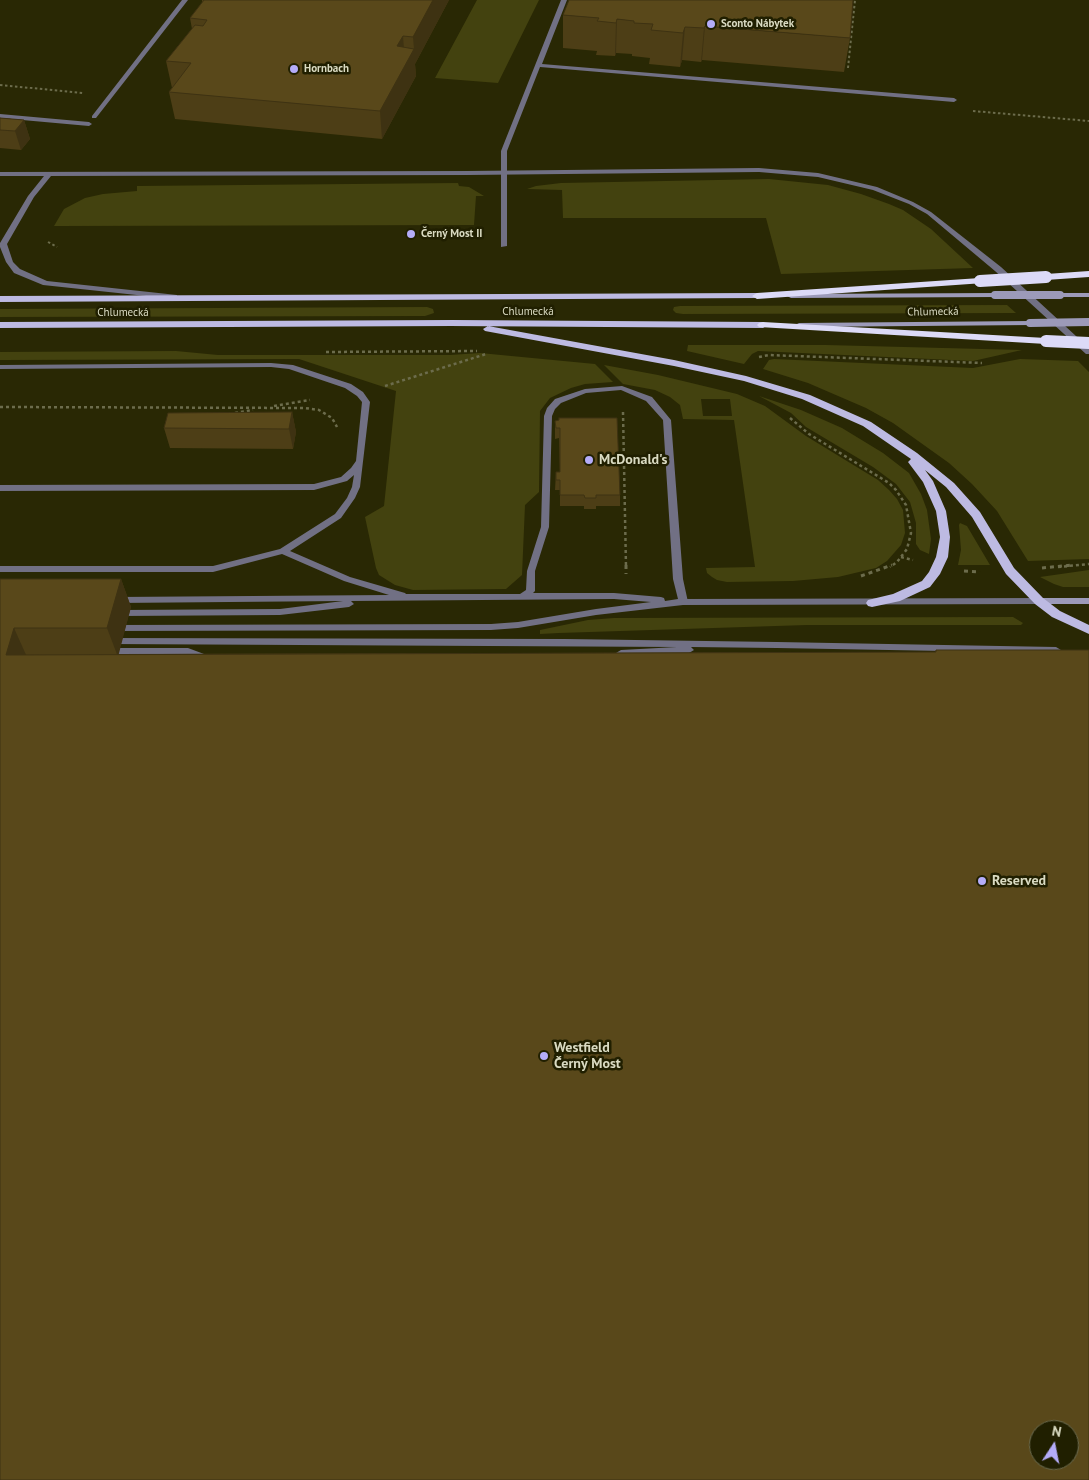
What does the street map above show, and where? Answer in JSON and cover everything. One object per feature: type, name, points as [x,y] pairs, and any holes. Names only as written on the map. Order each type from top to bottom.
[{"type":"highway","points":[[757,296],[1089,274]]},
{"type":"highway","points":[[763,325],[1089,343]]},
{"type":"main road","name":"Chlumecká","points":[[0,299],[1089,295]]},
{"type":"main road","name":"Chlumecká","points":[[0,325],[453,323],[763,325],[1089,322]]},
{"type":"main road","points":[[453,323],[657,360],[746,379],[806,397],[867,424],[890,438],[932,470],[964,500],[976,515],[1010,571],[1039,602],[1056,614],[1089,630]]},
{"type":"main road","points":[[872,603],[896,598],[926,584],[938,566],[945,546],[941,511],[928,481],[919,468],[890,438]]},
{"type":"main road","points":[[1039,602],[1089,601]]},
{"type":"street","points":[[94,117],[185,0]]},
{"type":"street","points":[[503,246],[504,151],[564,0]]},
{"type":"street","points":[[537,66],[954,100]]},
{"type":"street","points":[[0,116],[89,124]]},
{"type":"street","points":[[0,174],[503,173],[759,170],[818,175],[866,186],[911,203],[941,221],[998,269],[1089,352]]},
{"type":"street","points":[[49,174],[27,201],[1,244],[17,271],[46,283],[187,298]]},
{"type":"street","points":[[0,367],[271,365],[290,367],[348,386],[360,394],[366,402],[356,488],[345,508],[338,516],[283,551],[213,568],[0,569]]},
{"type":"street","points":[[517,597],[524,596],[530,591],[530,571],[545,526],[548,416],[551,408],[558,401],[585,391],[622,388],[649,399],[667,420],[676,549],[683,602]]},
{"type":"street","points":[[0,488],[314,487],[344,479],[354,470],[360,459]]},
{"type":"street","points":[[283,551],[347,580],[413,598]]},
{"type":"street","points":[[107,600],[614,596],[683,602],[1039,602]]},
{"type":"street","points":[[120,613],[280,612],[413,598]]},
{"type":"street","points":[[99,628],[466,628],[518,625],[596,612],[683,602]]},
{"type":"street","points":[[100,641],[777,645],[1070,651]]},
{"type":"street","points":[[613,654],[777,645]]},
{"type":"street","points":[[109,651],[188,651],[217,662],[198,664]]},
{"type":"path","points":[[848,74],[855,0]]},
{"type":"path","points":[[0,85],[83,93]]},
{"type":"path","points":[[48,242],[57,247]]},
{"type":"path","points":[[622,388],[626,580]]},
{"type":"path","points":[[0,407],[305,408],[320,410],[332,418],[338,429]]},
{"type":"path","points":[[785,415],[809,434],[870,470],[896,490],[906,505],[910,523],[910,541],[901,556]]},
{"type":"path","points":[[1032,569],[1089,564]]},
{"type":"path","points":[[955,571],[988,572]]},
{"type":"shaded area","points":[[477,0],[539,0],[498,83],[435,78]]},
{"type":"shaded area","points":[[769,179],[828,185],[861,194],[903,210],[931,229],[973,268],[781,274],[766,218],[563,218],[562,190],[527,189],[561,183]]},
{"type":"shaded area","points":[[458,183],[459,186],[469,187],[484,196],[476,196],[474,225],[54,226],[64,209],[85,198],[103,194],[137,191],[137,186]]},
{"type":"shaded area","points":[[1007,305],[1016,313],[683,314],[676,313],[673,310],[674,307],[680,306]]},
{"type":"shaded area","points":[[427,307],[433,309],[434,313],[425,316],[0,317],[0,309]]},
{"type":"shaded area","points":[[688,345],[826,345],[1022,350],[973,361],[758,351],[752,354],[744,364],[687,351]]},
{"type":"shaded area","points":[[176,351],[218,355],[450,355],[480,353],[595,364],[613,382],[585,384],[571,388],[550,398],[540,411],[539,492],[525,505],[522,575],[506,589],[413,590],[395,585],[379,575],[365,517],[384,506],[396,391],[299,359],[0,360],[0,352]]},
{"type":"shaded area","points":[[1020,359],[1078,361],[1089,372],[1089,559],[1028,561],[997,511],[949,463],[893,423],[866,408],[808,383],[763,369],[769,360],[973,368]]},
{"type":"shaded area","points":[[604,365],[658,375],[737,394],[765,406],[806,436],[878,480],[889,490],[903,510],[905,533],[901,545],[887,561],[876,568],[838,577],[793,581],[727,582],[717,580],[707,573],[706,568],[755,567],[734,420],[683,419],[680,405],[670,397],[655,390],[623,384]],"holes":[[[701,399],[730,399],[732,416],[703,416]]]},
{"type":"shaded area","points":[[759,396],[801,410],[842,428],[883,453],[909,473],[921,494],[927,510],[931,539],[929,554],[920,550],[916,544],[916,523],[910,502],[896,484],[873,467],[806,427],[791,413]]},
{"type":"shaded area","points":[[960,523],[967,526],[990,565],[958,565],[961,550]]},
{"type":"shaded area","points":[[1089,570],[1089,587],[1063,587],[1040,577]]},
{"type":"shaded area","points":[[1013,617],[1023,623],[1021,625],[807,625],[540,634],[540,630],[588,620],[614,618]]},
{"type":"building","name":"Hornbach","points":[[204,0],[433,0],[413,37],[403,36],[397,46],[414,49],[380,111],[169,92],[191,63],[166,61],[195,25],[203,26],[207,20],[190,18]]},
{"type":"building","points":[[569,0],[853,0],[850,38],[705,26],[704,28],[685,27],[683,33],[651,30],[653,24],[634,23],[634,21],[617,19],[616,23],[597,21],[599,18],[563,15]]},
{"type":"building","points":[[0,118],[24,120],[15,131],[0,130]]},
{"type":"building","points":[[292,412],[289,429],[164,428],[168,413]]},
{"type":"building","name":"McDonald's","points":[[559,418],[617,418],[620,495],[596,495],[596,498],[585,498],[584,495],[560,495],[560,480],[556,480],[556,472],[560,472],[560,428],[556,428],[555,421],[559,420]]},
{"type":"building","name":"Westfield Černý Most","points":[[0,579],[121,579],[107,628],[14,628],[6,655],[1089,650],[1089,1480],[0,1480]]},
{"type":"place","name":"Sconto Nábytek","points":[[711,24]]},
{"type":"place","name":"Hornbach","points":[[294,69]]},
{"type":"place","name":"Černý Most II","points":[[411,234]]},
{"type":"place","name":"McDonald's","points":[[589,460]]},
{"type":"place","name":"Reserved","points":[[982,881]]},
{"type":"place","name":"Westfield Černý Most","points":[[544,1056]]}]
